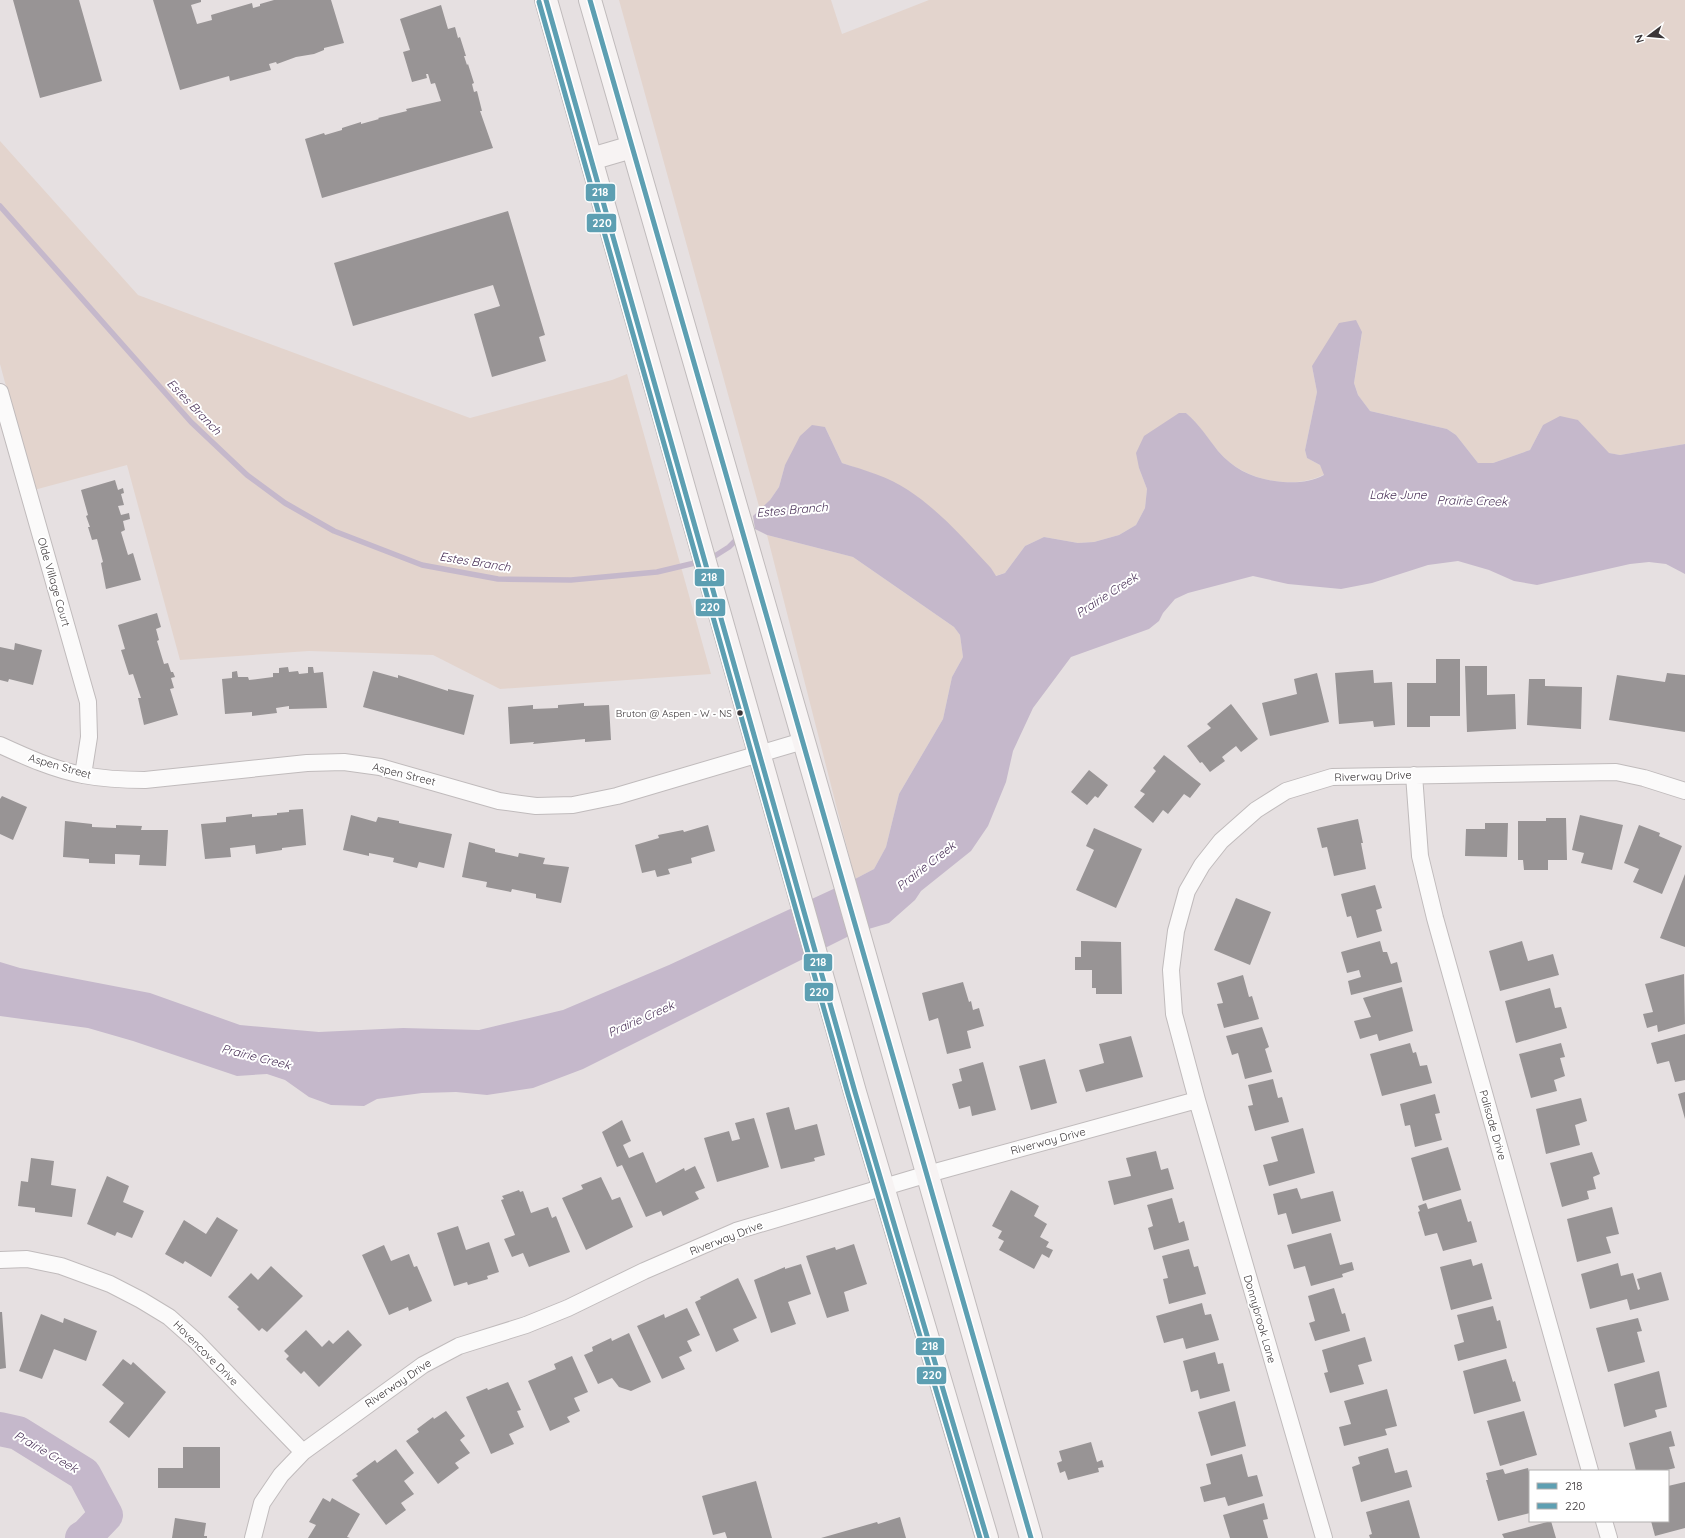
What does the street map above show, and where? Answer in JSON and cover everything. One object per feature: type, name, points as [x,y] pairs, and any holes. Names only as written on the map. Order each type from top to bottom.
[{"type":"main road","points":[[546,0],[829,1002],[987,1538]]},
{"type":"main road","points":[[590,0],[736,512],[828,825],[1031,1538]]},
{"type":"main road","points":[[591,159],[632,147]]},
{"type":"street","name":"Olde Village Court","points":[[0,392],[88,702],[89,737],[83,775]]},
{"type":"street","name":"Aspen Street","points":[[0,745],[51,766],[83,775],[145,780],[307,763],[344,762],[380,766],[499,801],[536,806],[573,805],[617,796],[803,741]]},
{"type":"street","name":"Riverway Drive","points":[[253,1538],[262,1503],[281,1476],[303,1452],[423,1365],[459,1346],[526,1324],[568,1308],[644,1271],[736,1232],[928,1174],[1196,1100],[1174,1014],[1171,970],[1176,931],[1187,891],[1202,865],[1221,841],[1256,810],[1286,791],[1332,777],[1616,772],[1644,778],[1685,792]]},
{"type":"street","name":"Palisade Drive","points":[[1414,775],[1420,856],[1435,918],[1590,1470]]},
{"type":"street","name":"Donnybrook Lane","points":[[1196,1100],[1324,1538]]},
{"type":"street","name":"Havencove Drive","points":[[0,1260],[27,1259],[61,1266],[110,1284],[142,1300],[169,1317],[196,1341],[303,1452]]},
{"type":"street","points":[[1604,1522],[1609,1538]]},
{"type":"shaded area","points":[[619,0],[831,0],[842,34],[929,0],[1685,0],[1685,444],[1620,455],[1608,453],[1578,420],[1543,425],[1530,450],[1493,463],[1478,463],[1456,435],[1447,429],[1370,411],[1358,395],[1354,383],[1362,333],[1312,366],[1317,392],[1305,450],[1307,458],[1320,465],[1325,474],[1310,480],[1299,482],[1274,481],[1256,477],[1239,469],[1225,458],[1186,413],[1139,468],[1147,489],[1145,508],[1136,525],[1119,535],[1094,542],[1078,543],[1044,537],[1025,546],[1005,573],[995,576],[991,568],[874,474],[842,463],[825,427],[785,465],[779,487],[770,500],[760,510]]},
{"type":"shaded area","points":[[0,141],[138,295],[470,418],[612,380],[627,374],[711,674],[500,689],[433,655],[309,651],[180,660],[127,465],[34,490],[0,364]]},
{"type":"shaded area","points":[[767,535],[853,557],[954,627],[960,635],[963,657],[952,677],[943,719],[899,794],[886,847],[874,869],[855,879]]},
{"type":"water","name":"Lake June","points":[[1356,320],[1362,332],[1354,383],[1358,395],[1370,411],[1447,429],[1456,435],[1478,463],[1493,463],[1530,450],[1543,425],[1560,416],[1578,420],[1609,453],[1620,455],[1685,444],[1685,574],[1666,564],[1649,562],[1630,564],[1537,585],[1514,581],[1489,570],[1458,561],[1428,565],[1372,583],[1341,589],[1288,584],[1253,576],[1188,593],[1175,599],[1163,613],[1159,621],[1149,629],[1071,657],[1033,708],[1013,751],[1006,782],[988,826],[971,851],[921,891],[915,900],[889,923],[855,933],[583,1069],[533,1088],[487,1095],[456,1092],[422,1093],[377,1099],[364,1106],[331,1105],[309,1097],[285,1080],[267,1074],[237,1076],[133,1041],[88,1028],[0,1016],[0,962],[20,968],[150,993],[240,1025],[319,1032],[403,1028],[479,1030],[563,1010],[669,965],[855,879],[874,869],[886,847],[899,794],[943,719],[952,677],[963,657],[960,635],[954,627],[853,557],[767,535],[755,529],[753,516],[770,500],[779,487],[785,465],[800,436],[812,425],[825,427],[842,463],[893,481],[920,498],[962,537],[991,568],[996,576],[1005,573],[1025,546],[1044,537],[1078,543],[1094,542],[1119,535],[1136,525],[1145,508],[1147,489],[1139,468],[1136,453],[1144,436],[1179,413],[1186,413],[1191,417],[1218,451],[1232,464],[1255,477],[1273,481],[1299,482],[1309,481],[1324,475],[1320,465],[1307,458],[1305,450],[1317,392],[1312,366],[1339,323]]},
{"type":"building","points":[[13,0],[79,0],[102,81],[40,98]]},
{"type":"building","points":[[153,0],[201,0],[201,2],[191,5],[197,24],[212,20],[211,15],[252,3],[253,8],[260,6],[260,4],[274,0],[331,0],[344,43],[324,48],[324,50],[314,54],[296,57],[277,64],[276,62],[269,64],[271,70],[230,81],[229,76],[180,90]]},
{"type":"building","points":[[441,5],[448,29],[455,27],[458,38],[460,37],[466,56],[464,56],[474,83],[472,84],[474,92],[477,91],[482,111],[480,111],[493,148],[322,198],[305,139],[324,133],[325,135],[342,130],[342,128],[361,122],[361,124],[407,111],[406,109],[441,101],[435,83],[431,84],[428,74],[426,74],[427,78],[412,82],[403,52],[410,50],[400,19]]},
{"type":"building","points":[[508,211],[545,335],[539,337],[546,361],[492,377],[474,314],[500,306],[493,285],[353,326],[334,263]]},
{"type":"building","points":[[115,480],[118,490],[123,488],[124,493],[121,494],[124,505],[118,506],[121,515],[129,513],[130,519],[123,521],[125,530],[121,532],[128,555],[133,553],[141,580],[106,589],[101,563],[103,562],[97,539],[92,540],[88,527],[90,527],[86,516],[88,515],[81,490]]},
{"type":"building","points":[[157,613],[161,627],[156,629],[159,640],[157,641],[164,664],[168,663],[171,672],[173,672],[175,677],[171,678],[174,688],[170,689],[178,715],[144,725],[138,698],[141,698],[133,674],[129,675],[121,650],[125,649],[118,625]]},
{"type":"building","points":[[15,643],[42,650],[33,685],[9,679],[8,682],[0,680],[0,647],[14,650]]},
{"type":"building","points":[[1436,659],[1460,659],[1460,716],[1430,716],[1430,727],[1407,727],[1407,683],[1436,683]]},
{"type":"building","points":[[1465,666],[1487,666],[1487,695],[1515,694],[1516,729],[1467,732]]},
{"type":"building","points":[[288,667],[289,672],[298,671],[299,674],[308,673],[308,667],[313,667],[314,673],[323,672],[327,708],[289,709],[289,706],[276,708],[277,713],[252,716],[252,712],[225,714],[222,679],[232,678],[232,672],[237,671],[238,677],[248,677],[249,680],[273,677],[273,673],[279,673],[279,668]]},
{"type":"building","points":[[1373,670],[1374,683],[1392,682],[1395,725],[1374,727],[1373,721],[1339,724],[1335,673]]},
{"type":"building","points":[[373,671],[398,678],[398,675],[448,691],[448,689],[474,695],[464,735],[363,707]]},
{"type":"building","points":[[1317,673],[1329,722],[1270,736],[1262,703],[1297,694],[1294,679]]},
{"type":"building","points":[[1667,673],[1685,675],[1685,732],[1609,720],[1617,675],[1665,682]]},
{"type":"building","points":[[1529,679],[1545,679],[1545,686],[1582,687],[1581,729],[1527,725]]},
{"type":"building","points":[[584,703],[584,706],[609,705],[611,740],[585,742],[585,739],[533,744],[534,742],[510,744],[508,707],[533,705],[533,709],[558,708],[558,705]]},
{"type":"building","points":[[1231,704],[1258,739],[1241,752],[1236,746],[1222,757],[1225,761],[1210,772],[1202,762],[1200,763],[1187,746],[1211,728],[1207,724]]},
{"type":"building","points":[[1164,755],[1201,784],[1190,798],[1184,794],[1168,814],[1163,810],[1153,823],[1134,807],[1145,794],[1140,791],[1156,771],[1153,768]]},
{"type":"building","points":[[1089,770],[1108,785],[1098,798],[1095,796],[1087,805],[1071,792]]},
{"type":"building","points":[[2,796],[27,807],[13,840],[0,834],[0,799]]},
{"type":"building","points":[[303,809],[306,845],[282,848],[282,850],[256,854],[255,845],[230,848],[231,857],[205,859],[201,824],[226,822],[226,817],[252,814],[252,817],[277,815],[277,813],[289,812],[289,810]]},
{"type":"building","points":[[351,815],[376,822],[378,817],[452,834],[444,868],[419,862],[417,868],[393,862],[394,858],[369,853],[369,856],[343,850]]},
{"type":"building","points":[[1580,815],[1623,825],[1612,870],[1581,863],[1584,853],[1572,850]]},
{"type":"building","points":[[1546,818],[1566,818],[1567,860],[1548,860],[1548,870],[1524,870],[1523,860],[1518,860],[1518,821],[1546,821]]},
{"type":"building","points":[[1358,819],[1366,869],[1334,876],[1327,847],[1322,848],[1317,828]]},
{"type":"building","points":[[65,821],[92,824],[92,827],[116,828],[116,825],[142,826],[141,830],[168,830],[166,866],[139,865],[140,855],[115,854],[115,864],[89,863],[89,859],[63,857]]},
{"type":"building","points":[[1485,823],[1508,823],[1507,857],[1465,856],[1466,829],[1485,829]]},
{"type":"building","points":[[708,825],[715,851],[691,858],[692,863],[668,869],[670,874],[657,877],[655,870],[642,873],[635,845],[659,838],[658,835],[683,830],[684,832]]},
{"type":"building","points":[[1639,825],[1660,833],[1659,836],[1682,846],[1662,894],[1633,882],[1639,869],[1624,863]]},
{"type":"building","points":[[1094,828],[1142,849],[1116,908],[1076,890],[1094,850],[1086,846]]},
{"type":"building","points":[[469,842],[495,849],[495,852],[518,857],[519,853],[545,858],[543,864],[569,867],[561,903],[536,898],[536,894],[512,889],[511,892],[486,887],[487,882],[462,877]]},
{"type":"building","points":[[1685,874],[1685,947],[1660,938]]},
{"type":"building","points":[[1375,885],[1382,908],[1376,910],[1382,931],[1357,938],[1351,916],[1347,917],[1341,894]]},
{"type":"building","points":[[1236,898],[1271,912],[1250,965],[1214,950]]},
{"type":"building","points":[[1081,941],[1121,942],[1122,994],[1096,994],[1096,988],[1092,988],[1092,970],[1075,970],[1075,957],[1081,957]]},
{"type":"building","points":[[1380,941],[1383,952],[1387,952],[1391,964],[1397,962],[1402,982],[1351,995],[1348,981],[1361,977],[1359,970],[1347,973],[1341,952]]},
{"type":"building","points":[[1522,941],[1528,961],[1553,954],[1559,975],[1500,991],[1489,951]]},
{"type":"building","points":[[1684,974],[1685,1024],[1658,1032],[1657,1025],[1647,1028],[1643,1014],[1653,1012],[1645,984]]},
{"type":"building","points":[[1243,975],[1249,997],[1252,996],[1259,1019],[1224,1028],[1217,1004],[1223,1003],[1217,983]]},
{"type":"building","points":[[963,982],[973,1010],[979,1008],[984,1026],[967,1031],[971,1048],[947,1054],[938,1018],[929,1021],[922,993]]},
{"type":"building","points":[[1402,987],[1413,1031],[1379,1041],[1377,1034],[1360,1039],[1354,1021],[1371,1017],[1363,998]]},
{"type":"building","points":[[1550,988],[1555,1008],[1561,1007],[1567,1028],[1516,1043],[1505,1001]]},
{"type":"building","points":[[1262,1027],[1269,1047],[1265,1049],[1272,1072],[1245,1079],[1238,1053],[1232,1055],[1226,1036]]},
{"type":"building","points":[[1685,1034],[1685,1080],[1675,1082],[1669,1061],[1657,1064],[1651,1043]]},
{"type":"building","points":[[1131,1036],[1143,1077],[1086,1092],[1079,1070],[1104,1063],[1099,1044]]},
{"type":"building","points":[[1410,1043],[1413,1053],[1416,1052],[1420,1066],[1427,1065],[1432,1083],[1382,1096],[1370,1054]]},
{"type":"building","points":[[1561,1043],[1565,1057],[1560,1058],[1565,1076],[1554,1080],[1557,1091],[1531,1098],[1519,1054]]},
{"type":"building","points":[[1045,1059],[1057,1103],[1031,1110],[1019,1066]]},
{"type":"building","points":[[983,1062],[996,1110],[972,1116],[970,1106],[959,1109],[952,1084],[962,1081],[959,1069]]},
{"type":"building","points":[[1273,1079],[1278,1098],[1282,1097],[1289,1122],[1255,1131],[1248,1106],[1253,1105],[1248,1085]]},
{"type":"building","points":[[1685,1092],[1685,1119],[1678,1094]]},
{"type":"building","points":[[1435,1094],[1440,1113],[1435,1114],[1442,1140],[1415,1147],[1410,1125],[1405,1126],[1400,1104]]},
{"type":"building","points":[[1581,1098],[1587,1121],[1575,1125],[1580,1145],[1546,1154],[1536,1109]]},
{"type":"building","points":[[789,1107],[795,1130],[817,1124],[825,1155],[814,1158],[815,1161],[781,1169],[766,1113]]},
{"type":"building","points":[[754,1118],[769,1167],[717,1182],[704,1138],[729,1131],[732,1141],[740,1139],[735,1123]]},
{"type":"building","points":[[622,1120],[631,1141],[623,1145],[629,1158],[643,1152],[656,1183],[684,1168],[685,1171],[695,1166],[705,1188],[695,1192],[699,1199],[663,1216],[661,1211],[646,1217],[622,1165],[617,1167],[602,1132]]},
{"type":"building","points":[[1303,1128],[1315,1173],[1269,1186],[1263,1165],[1278,1161],[1271,1137]]},
{"type":"building","points":[[1448,1147],[1461,1190],[1423,1201],[1411,1158]]},
{"type":"building","points":[[1156,1151],[1161,1170],[1168,1168],[1174,1189],[1114,1205],[1108,1181],[1131,1176],[1126,1158]]},
{"type":"building","points":[[1592,1152],[1600,1174],[1593,1177],[1596,1189],[1587,1191],[1589,1199],[1562,1207],[1550,1163]]},
{"type":"building","points":[[31,1158],[54,1161],[51,1185],[76,1189],[72,1217],[35,1212],[35,1208],[18,1206],[21,1181],[28,1182]]},
{"type":"building","points":[[107,1176],[129,1186],[123,1202],[144,1211],[132,1238],[117,1232],[115,1236],[87,1224]]},
{"type":"building","points":[[601,1177],[612,1200],[620,1197],[633,1227],[586,1250],[562,1198],[583,1189],[581,1185]]},
{"type":"building","points":[[1297,1188],[1301,1199],[1333,1191],[1341,1221],[1292,1234],[1286,1213],[1278,1215],[1273,1194]]},
{"type":"building","points":[[519,1190],[520,1192],[523,1191],[531,1213],[548,1207],[552,1218],[556,1216],[570,1252],[529,1267],[523,1253],[512,1257],[504,1239],[515,1235],[501,1200],[504,1199],[502,1196]]},
{"type":"building","points":[[1011,1190],[1039,1206],[1034,1216],[1047,1224],[1040,1237],[1049,1242],[1046,1247],[1053,1250],[1049,1258],[1042,1254],[1034,1269],[999,1250],[1004,1241],[998,1238],[1002,1231],[992,1226]]},
{"type":"building","points":[[1172,1198],[1179,1223],[1184,1221],[1189,1240],[1154,1250],[1148,1228],[1153,1226],[1147,1205]]},
{"type":"building","points":[[1461,1199],[1468,1222],[1471,1221],[1477,1242],[1443,1251],[1437,1233],[1425,1236],[1418,1212],[1420,1211],[1418,1206],[1426,1203],[1428,1209]]},
{"type":"building","points":[[1612,1207],[1619,1234],[1606,1237],[1611,1253],[1577,1262],[1567,1219]]},
{"type":"building","points":[[217,1217],[238,1230],[211,1277],[185,1261],[183,1264],[165,1254],[184,1220],[206,1234]]},
{"type":"building","points":[[458,1226],[466,1250],[489,1242],[499,1272],[487,1276],[488,1279],[468,1285],[467,1282],[454,1286],[437,1233]]},
{"type":"building","points":[[1331,1233],[1340,1265],[1352,1262],[1354,1270],[1342,1274],[1343,1277],[1311,1286],[1305,1266],[1294,1269],[1287,1245]]},
{"type":"building","points":[[854,1244],[867,1284],[844,1292],[849,1311],[827,1318],[806,1256],[835,1247],[836,1250]]},
{"type":"building","points":[[384,1245],[391,1261],[409,1254],[414,1267],[417,1266],[432,1301],[409,1311],[408,1307],[389,1315],[362,1255]]},
{"type":"building","points":[[1189,1249],[1194,1267],[1198,1266],[1206,1294],[1169,1304],[1163,1279],[1168,1278],[1162,1256]]},
{"type":"building","points":[[1471,1259],[1473,1266],[1482,1263],[1492,1299],[1451,1310],[1440,1267]]},
{"type":"building","points":[[1618,1263],[1621,1276],[1633,1273],[1638,1290],[1640,1289],[1637,1279],[1661,1272],[1669,1300],[1630,1310],[1627,1299],[1590,1309],[1581,1274]]},
{"type":"building","points":[[801,1264],[811,1294],[788,1302],[796,1324],[771,1333],[754,1280],[785,1267],[785,1269]]},
{"type":"building","points":[[271,1266],[303,1296],[267,1332],[262,1328],[259,1331],[237,1309],[239,1307],[228,1297],[251,1273],[258,1280]]},
{"type":"building","points":[[738,1278],[757,1318],[733,1329],[739,1341],[716,1352],[695,1302],[701,1299],[700,1297]]},
{"type":"building","points":[[1334,1288],[1342,1314],[1345,1313],[1350,1331],[1315,1341],[1309,1323],[1315,1321],[1308,1296]]},
{"type":"building","points":[[1202,1303],[1205,1315],[1211,1314],[1219,1340],[1186,1349],[1183,1338],[1164,1343],[1156,1316]]},
{"type":"building","points":[[1493,1306],[1497,1321],[1500,1320],[1507,1348],[1458,1361],[1454,1345],[1464,1342],[1457,1315]]},
{"type":"building","points":[[687,1308],[700,1335],[687,1341],[692,1351],[679,1357],[685,1369],[662,1379],[637,1326],[664,1314],[665,1318]]},
{"type":"building","points":[[0,1312],[2,1312],[6,1368],[0,1369]]},
{"type":"building","points":[[41,1314],[63,1323],[64,1318],[97,1331],[86,1361],[54,1349],[42,1379],[19,1371]]},
{"type":"building","points":[[1638,1318],[1642,1331],[1637,1332],[1645,1362],[1608,1372],[1596,1328]]},
{"type":"building","points":[[306,1330],[322,1347],[329,1340],[333,1344],[348,1330],[362,1345],[319,1387],[304,1371],[301,1374],[286,1359],[289,1356],[284,1351]]},
{"type":"building","points":[[629,1333],[651,1382],[631,1391],[619,1387],[612,1378],[598,1384],[584,1355],[593,1351],[592,1347],[611,1338],[612,1341]]},
{"type":"building","points":[[1365,1337],[1372,1361],[1358,1365],[1364,1384],[1330,1393],[1324,1373],[1328,1372],[1322,1350]]},
{"type":"building","points":[[1215,1352],[1218,1364],[1223,1363],[1230,1391],[1200,1399],[1198,1390],[1191,1392],[1183,1361]]},
{"type":"building","points":[[572,1356],[588,1392],[574,1398],[580,1411],[567,1417],[570,1422],[550,1431],[528,1381],[556,1369],[554,1364]]},
{"type":"building","points":[[123,1359],[131,1365],[133,1362],[166,1392],[129,1438],[109,1422],[124,1403],[102,1385]]},
{"type":"building","points":[[1506,1359],[1521,1401],[1474,1414],[1463,1371]]},
{"type":"building","points":[[1659,1371],[1667,1407],[1655,1410],[1657,1417],[1624,1427],[1614,1384]]},
{"type":"building","points":[[508,1382],[521,1410],[517,1411],[524,1427],[509,1434],[514,1444],[491,1454],[466,1397],[487,1388],[488,1390]]},
{"type":"building","points":[[1387,1389],[1397,1426],[1385,1429],[1387,1435],[1344,1446],[1339,1427],[1351,1424],[1344,1401]]},
{"type":"building","points":[[1235,1401],[1246,1446],[1211,1456],[1198,1412]]},
{"type":"building","points":[[446,1411],[465,1436],[460,1440],[470,1453],[455,1463],[459,1468],[438,1484],[406,1441],[419,1432],[417,1429],[433,1417],[434,1419]]},
{"type":"building","points":[[1524,1411],[1537,1455],[1500,1466],[1487,1421]]},
{"type":"building","points":[[1671,1431],[1675,1446],[1669,1447],[1675,1468],[1667,1470],[1636,1470],[1629,1443]]},
{"type":"building","points":[[1091,1442],[1097,1462],[1102,1460],[1104,1467],[1098,1468],[1099,1472],[1068,1480],[1065,1471],[1060,1473],[1057,1463],[1062,1461],[1059,1451]]},
{"type":"building","points":[[183,1447],[220,1447],[220,1488],[158,1488],[158,1468],[183,1468]]},
{"type":"building","points":[[1388,1448],[1395,1473],[1407,1470],[1412,1487],[1361,1502],[1352,1467],[1360,1464],[1358,1457]]},
{"type":"building","points":[[396,1449],[414,1473],[404,1481],[414,1494],[401,1503],[406,1510],[386,1525],[352,1480],[358,1476],[356,1474],[375,1460],[377,1463]]},
{"type":"building","points":[[1242,1454],[1248,1477],[1257,1475],[1263,1496],[1228,1506],[1225,1497],[1204,1502],[1200,1487],[1211,1484],[1206,1464]]},
{"type":"building","points":[[1528,1468],[1529,1513],[1498,1521],[1486,1480],[1488,1480],[1486,1473],[1503,1469],[1505,1474]]},
{"type":"building","points":[[756,1481],[772,1538],[727,1538],[725,1532],[713,1535],[702,1496]]},
{"type":"building","points":[[1685,1482],[1685,1528],[1655,1536],[1651,1522],[1669,1522],[1669,1486]]},
{"type":"building","points":[[323,1498],[330,1502],[332,1498],[360,1514],[347,1537],[350,1538],[308,1538],[316,1525],[309,1522]]},
{"type":"building","points":[[1409,1500],[1420,1538],[1370,1538],[1369,1535],[1372,1534],[1366,1512]]},
{"type":"building","points":[[1264,1503],[1268,1519],[1263,1520],[1268,1538],[1230,1538],[1223,1515]]},
{"type":"building","points":[[900,1517],[906,1538],[821,1538],[877,1522],[878,1524]]},
{"type":"building","points":[[175,1518],[206,1523],[204,1536],[207,1536],[207,1538],[172,1538]]},
{"type":"building","points":[[1551,1522],[1556,1538],[1504,1538],[1502,1534]]},
{"type":"waterway","name":"Estes Branch","points":[[0,206],[191,422],[247,475],[285,503],[334,531],[422,565],[498,579],[571,580],[657,572],[699,562]]},
{"type":"waterway","name":"Estes Branch","points":[[710,559],[729,547],[739,537]]},
{"type":"waterway","name":"Prairie Creek","points":[[0,1429],[18,1433],[84,1474],[106,1515],[87,1535],[82,1538]]},
{"type":"transit line","name":"218","points":[[546,0],[855,1092],[987,1538]]},
{"type":"transit line","name":"218","points":[[590,0],[1031,1538]]},
{"type":"transit line","name":"220","points":[[539,2],[848,1094],[980,1538]]},
{"type":"place","name":"Bruton @ Aspen - W - NS","points":[[740,713]]}]
